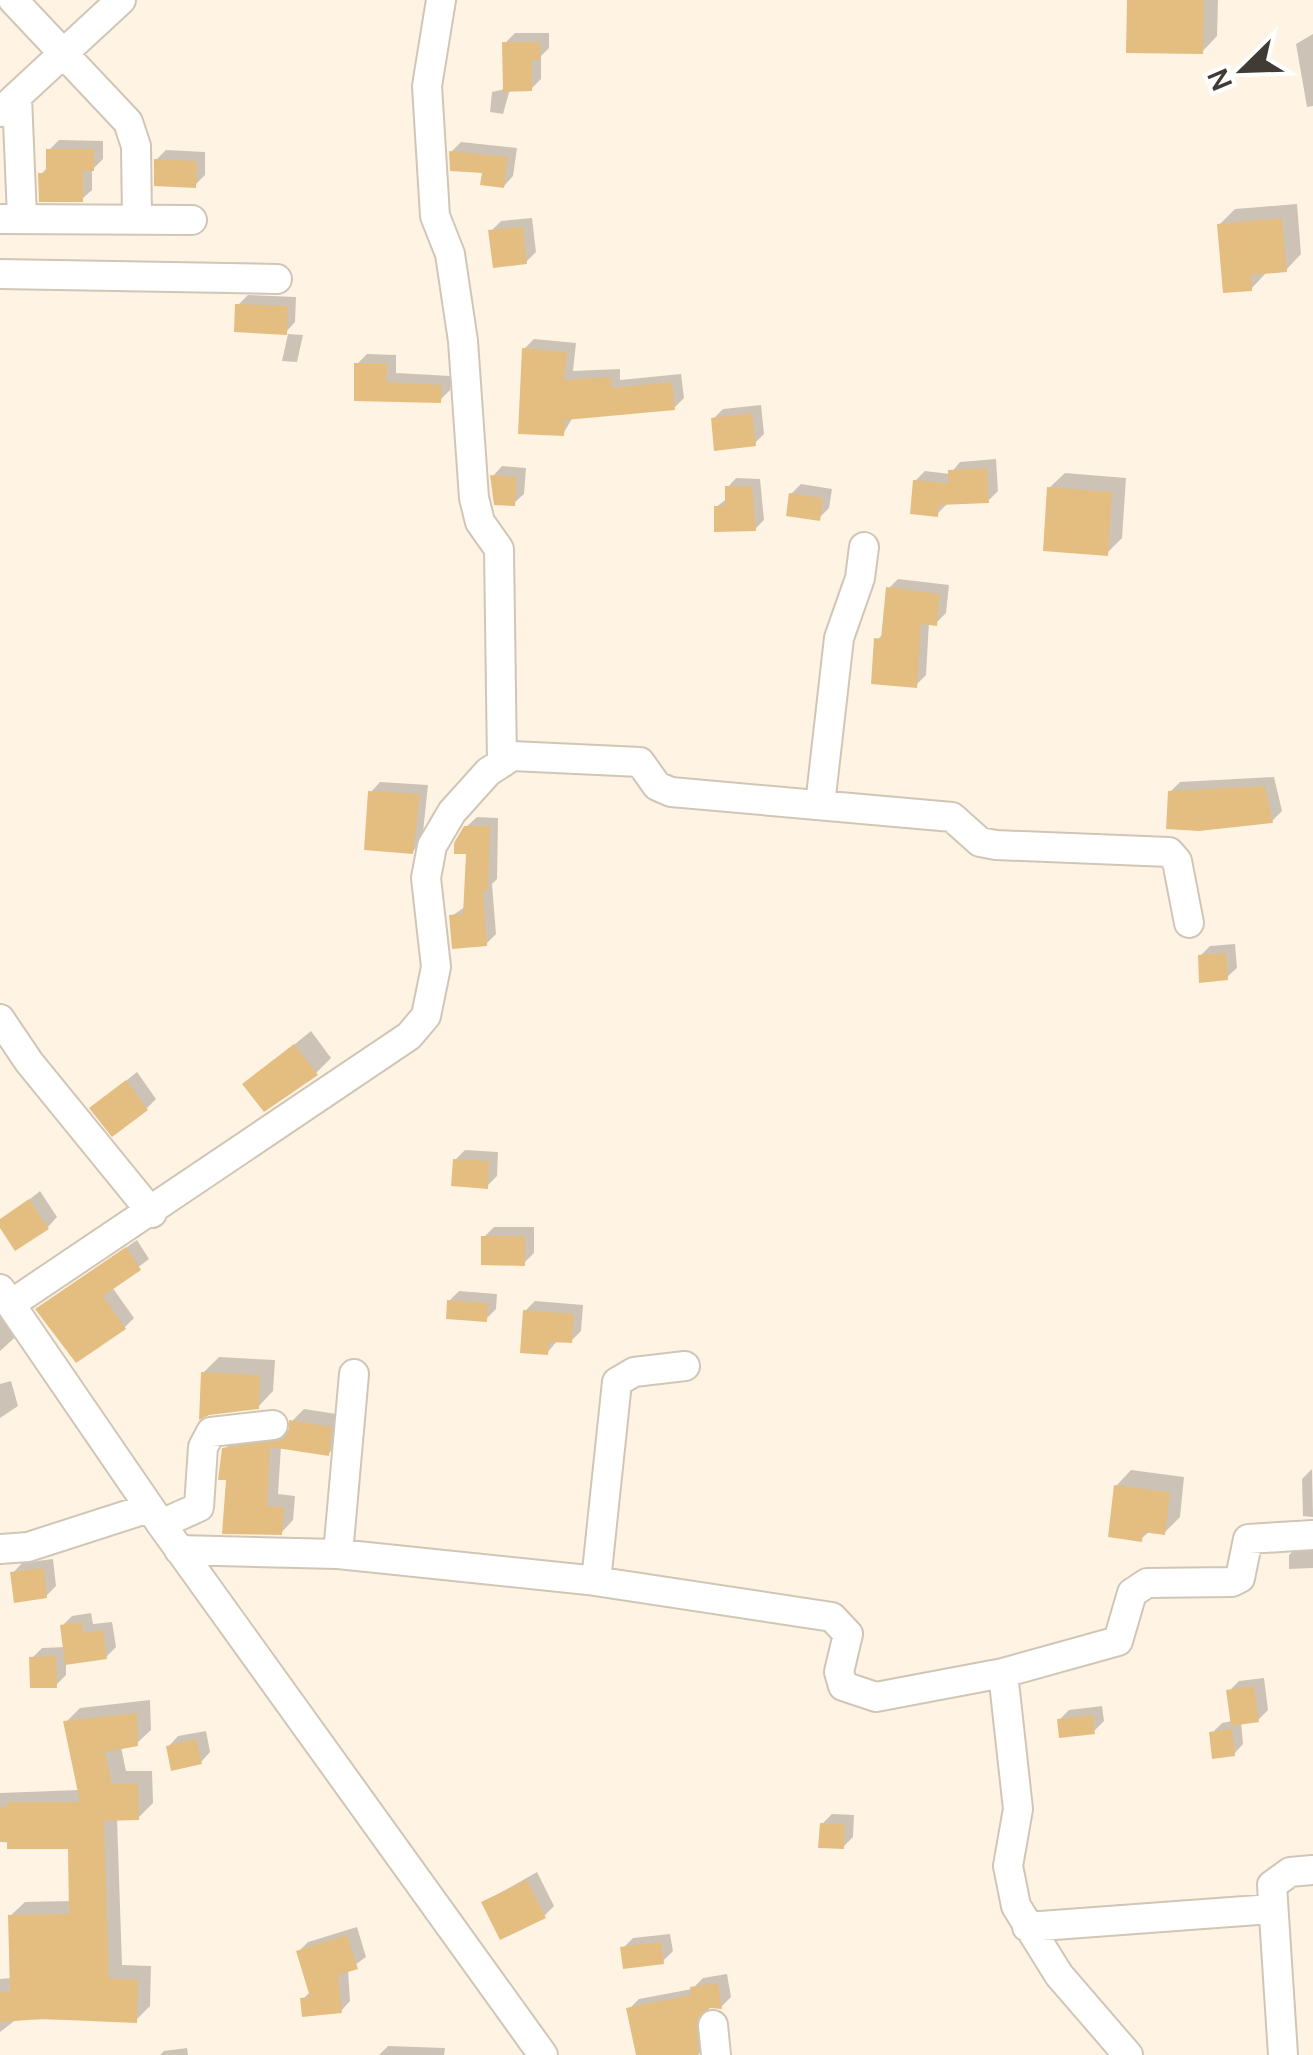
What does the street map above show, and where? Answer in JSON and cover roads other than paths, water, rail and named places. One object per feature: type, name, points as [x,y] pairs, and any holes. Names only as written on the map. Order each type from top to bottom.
[{"type":"street","points":[[13,0],[128,122],[136,146],[137,217]]},
{"type":"street","points":[[121,0],[8,105],[11,218],[192,220]]},
{"type":"street","points":[[441,0],[428,86],[435,216],[450,254],[464,341],[474,498],[480,522],[499,549],[502,763]]},
{"type":"street","points":[[0,274],[276,279]]},
{"type":"street","points":[[820,804],[840,638],[860,578],[864,546]]},
{"type":"street","points":[[543,2055],[179,1550],[3,1293],[152,1212],[409,1036],[426,1016],[436,968],[426,878],[432,846],[452,812],[512,756],[640,762],[657,786],[671,792],[952,817],[980,842],[1169,852],[1177,860],[1189,923]]},
{"type":"street","points":[[0,1019],[29,1062],[152,1212]]},
{"type":"street","points":[[596,1581],[617,1382],[634,1372],[685,1366]]},
{"type":"street","points":[[338,1554],[354,1374]]},
{"type":"street","points":[[0,1549],[199,1506],[203,1447],[211,1432],[273,1425]]},
{"type":"street","points":[[179,1550],[338,1554],[596,1581],[832,1616],[848,1634],[839,1672],[843,1686],[876,1697],[1003,1672],[1118,1641],[1132,1593],[1148,1583],[1232,1582],[1240,1578],[1248,1539],[1313,1536]]},
{"type":"street","points":[[1003,1672],[1018,1809],[1008,1866],[1016,1906],[1071,1990],[1128,2055]]},
{"type":"street","points":[[1283,2055],[1272,1885],[1280,1876],[1313,1870]]},
{"type":"street","points":[[1026,1926],[1272,1909]]},
{"type":"street","points":[[712,2025],[716,2055]]}]
